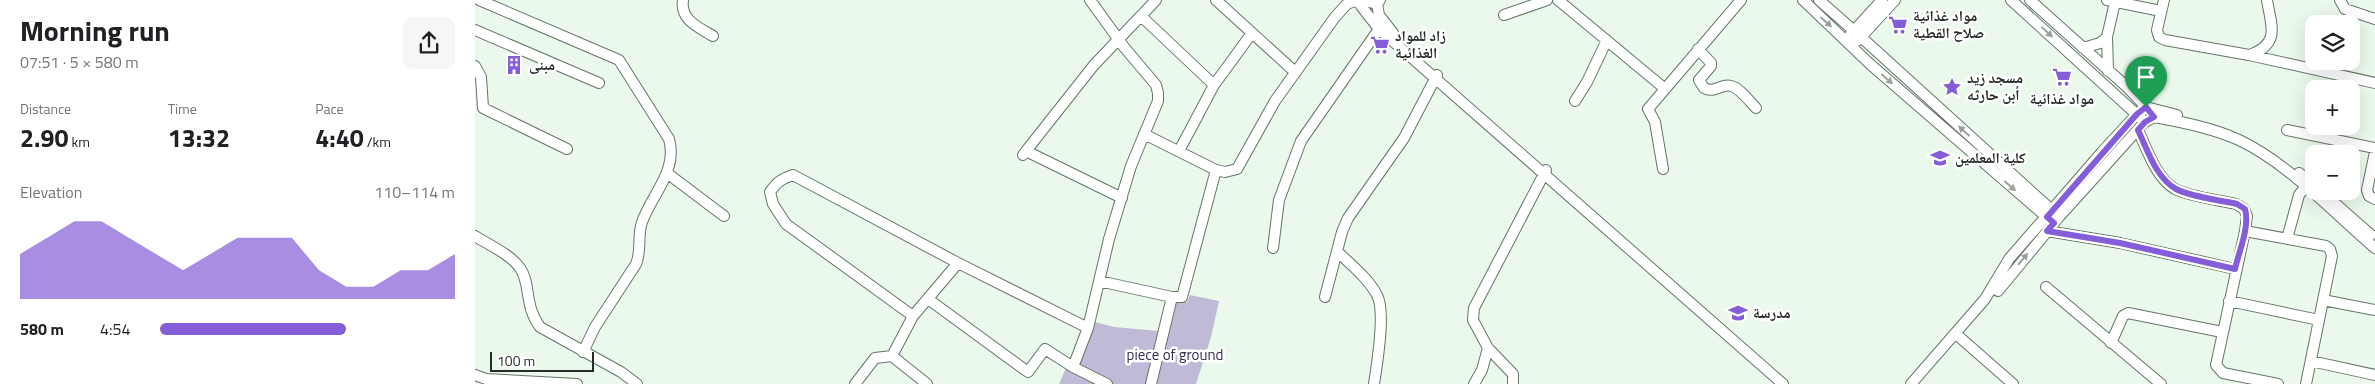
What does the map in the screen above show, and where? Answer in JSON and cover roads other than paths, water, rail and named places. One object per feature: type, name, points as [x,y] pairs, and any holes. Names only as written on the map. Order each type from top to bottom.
[{"type":"street","points":[[479,0],[619,60],[669,139],[672,156],[667,173],[642,223],[640,255],[595,327],[583,352]]},
{"type":"street","points":[[683,0],[683,14],[713,36]]},
{"type":"street","points":[[1073,367],[1088,328],[1122,198],[1144,134],[1158,101],[1156,85],[1119,40],[1090,0]]},
{"type":"street","points":[[1122,198],[1024,153],[1094,65],[1156,0]]},
{"type":"street","points":[[1216,0],[1295,72]]},
{"type":"street","points":[[1144,134],[1216,170],[1225,172],[1237,169],[1275,100],[1295,72],[1347,4],[1361,0],[1378,2],[1379,15],[1385,25],[1436,77]]},
{"type":"street","points":[[1361,0],[1361,6],[1379,29],[1545,172],[1783,384]]},
{"type":"street","points":[[1504,14],[1547,0]]},
{"type":"street","points":[[1558,0],[1606,42],[1664,88]]},
{"type":"street","points":[[1663,169],[1655,122],[1649,109],[1664,88],[1741,0]]},
{"type":"street","points":[[1803,0],[1871,65],[2052,220],[2120,243],[2235,269]]},
{"type":"street","points":[[1819,0],[1858,34],[2052,220]]},
{"type":"street","points":[[1858,34],[1882,0]]},
{"type":"street","points":[[1849,42],[1895,0]]},
{"type":"street","points":[[2011,0],[2146,123]]},
{"type":"street","points":[[2030,0],[2146,107],[2216,126],[2243,136],[2277,156],[2305,181]]},
{"type":"street","points":[[2164,0],[2157,30],[2159,37],[2165,40],[2249,55],[2375,83]]},
{"type":"street","points":[[2249,55],[2265,48],[2269,43],[2273,29],[2267,0]]},
{"type":"street","points":[[2340,0],[2345,9],[2375,18]]},
{"type":"street","points":[[2108,71],[2107,38],[2111,1],[2161,11]]},
{"type":"street","points":[[1141,16],[1213,85]]},
{"type":"street","points":[[1273,248],[1279,200],[1301,141],[1379,29]]},
{"type":"street","points":[[475,30],[599,83]]},
{"type":"street","points":[[1179,151],[1213,85],[1252,33]]},
{"type":"street","points":[[2083,48],[2100,43],[2107,38]]},
{"type":"street","points":[[1575,101],[1587,82],[1606,42]]},
{"type":"street","points":[[1698,49],[1711,63],[1711,66],[1699,80],[1703,88],[1713,91],[1725,86],[1734,86],[1756,108]]},
{"type":"street","points":[[475,66],[481,77],[481,105],[485,110],[567,149]]},
{"type":"street","points":[[1325,297],[1342,232],[1348,218],[1404,138],[1436,77]]},
{"type":"street","points":[[1917,384],[2137,114],[2146,107]]},
{"type":"street","points":[[2146,107],[2146,123],[2159,171],[2167,183],[2177,190],[2237,204],[2245,209],[2247,216],[2222,332],[2216,364],[2218,369],[2223,372],[2278,384]]},
{"type":"street","points":[[2052,220],[2146,123],[2183,122],[2240,140],[2305,182]]},
{"type":"street","points":[[2287,130],[2375,150],[2367,190],[2369,196],[2375,199]]},
{"type":"street","points":[[1099,281],[1173,297],[1182,297],[1216,170]]},
{"type":"street","points":[[1513,384],[1513,374],[1488,348],[1473,320],[1474,308],[1545,172]]},
{"type":"street","points":[[1545,172],[1707,306],[1792,384]]},
{"type":"street","points":[[667,173],[724,216]]},
{"type":"street","points":[[913,316],[786,224],[773,204],[770,192],[775,183],[793,175],[958,263],[1088,328]]},
{"type":"street","points":[[2287,239],[2295,206],[2305,192]]},
{"type":"street","points":[[2325,200],[2375,248]]},
{"type":"street","points":[[2331,200],[2375,239]]},
{"type":"street","points":[[2245,231],[2326,246],[2330,249],[2332,256],[2306,384]]},
{"type":"street","points":[[475,236],[510,258],[521,268],[529,306],[533,318],[539,327],[621,372],[637,384]]},
{"type":"street","points":[[1338,252],[1363,276],[1378,296],[1380,339],[1374,384]]},
{"type":"street","points":[[892,356],[913,316],[958,263]]},
{"type":"street","points":[[2046,287],[2161,384]]},
{"type":"street","points":[[1151,384],[1173,297]]},
{"type":"street","points":[[928,299],[1028,372],[1045,349],[1073,367],[1107,384]]},
{"type":"street","points":[[2323,300],[2375,310]]},
{"type":"street","points":[[2229,301],[2319,320]]},
{"type":"street","points":[[2111,343],[2123,316],[2128,313],[2222,332]]},
{"type":"street","points":[[1911,384],[1957,336]]},
{"type":"street","points":[[1957,336],[2013,384]]},
{"type":"street","points":[[1474,384],[1482,370],[1488,348]]},
{"type":"street","points":[[855,384],[875,358],[892,356],[927,384]]},
{"type":"street","points":[[2311,361],[2375,375]]},
{"type":"street","points":[[475,376],[486,379],[577,384]]},
{"type":"place","name":"مواد غذائية صلاح القطية","points":[[1898,25]]},
{"type":"place","name":"زاد للمواد الغذائية","points":[[1380,45]]},
{"type":"place","name":"مبنى","points":[[514,65]]},
{"type":"place","name":"مواد غذائية","points":[[2062,77]]},
{"type":"place","name":"مسجد زيد أبن حارثه","points":[[1952,87]]},
{"type":"place","name":"كلية المعلمين","points":[[1940,158]]},
{"type":"place","name":"مدرسة","points":[[1738,313]]},
{"type":"park label","name":"piece of ground","points":[[1175,355]]}]
